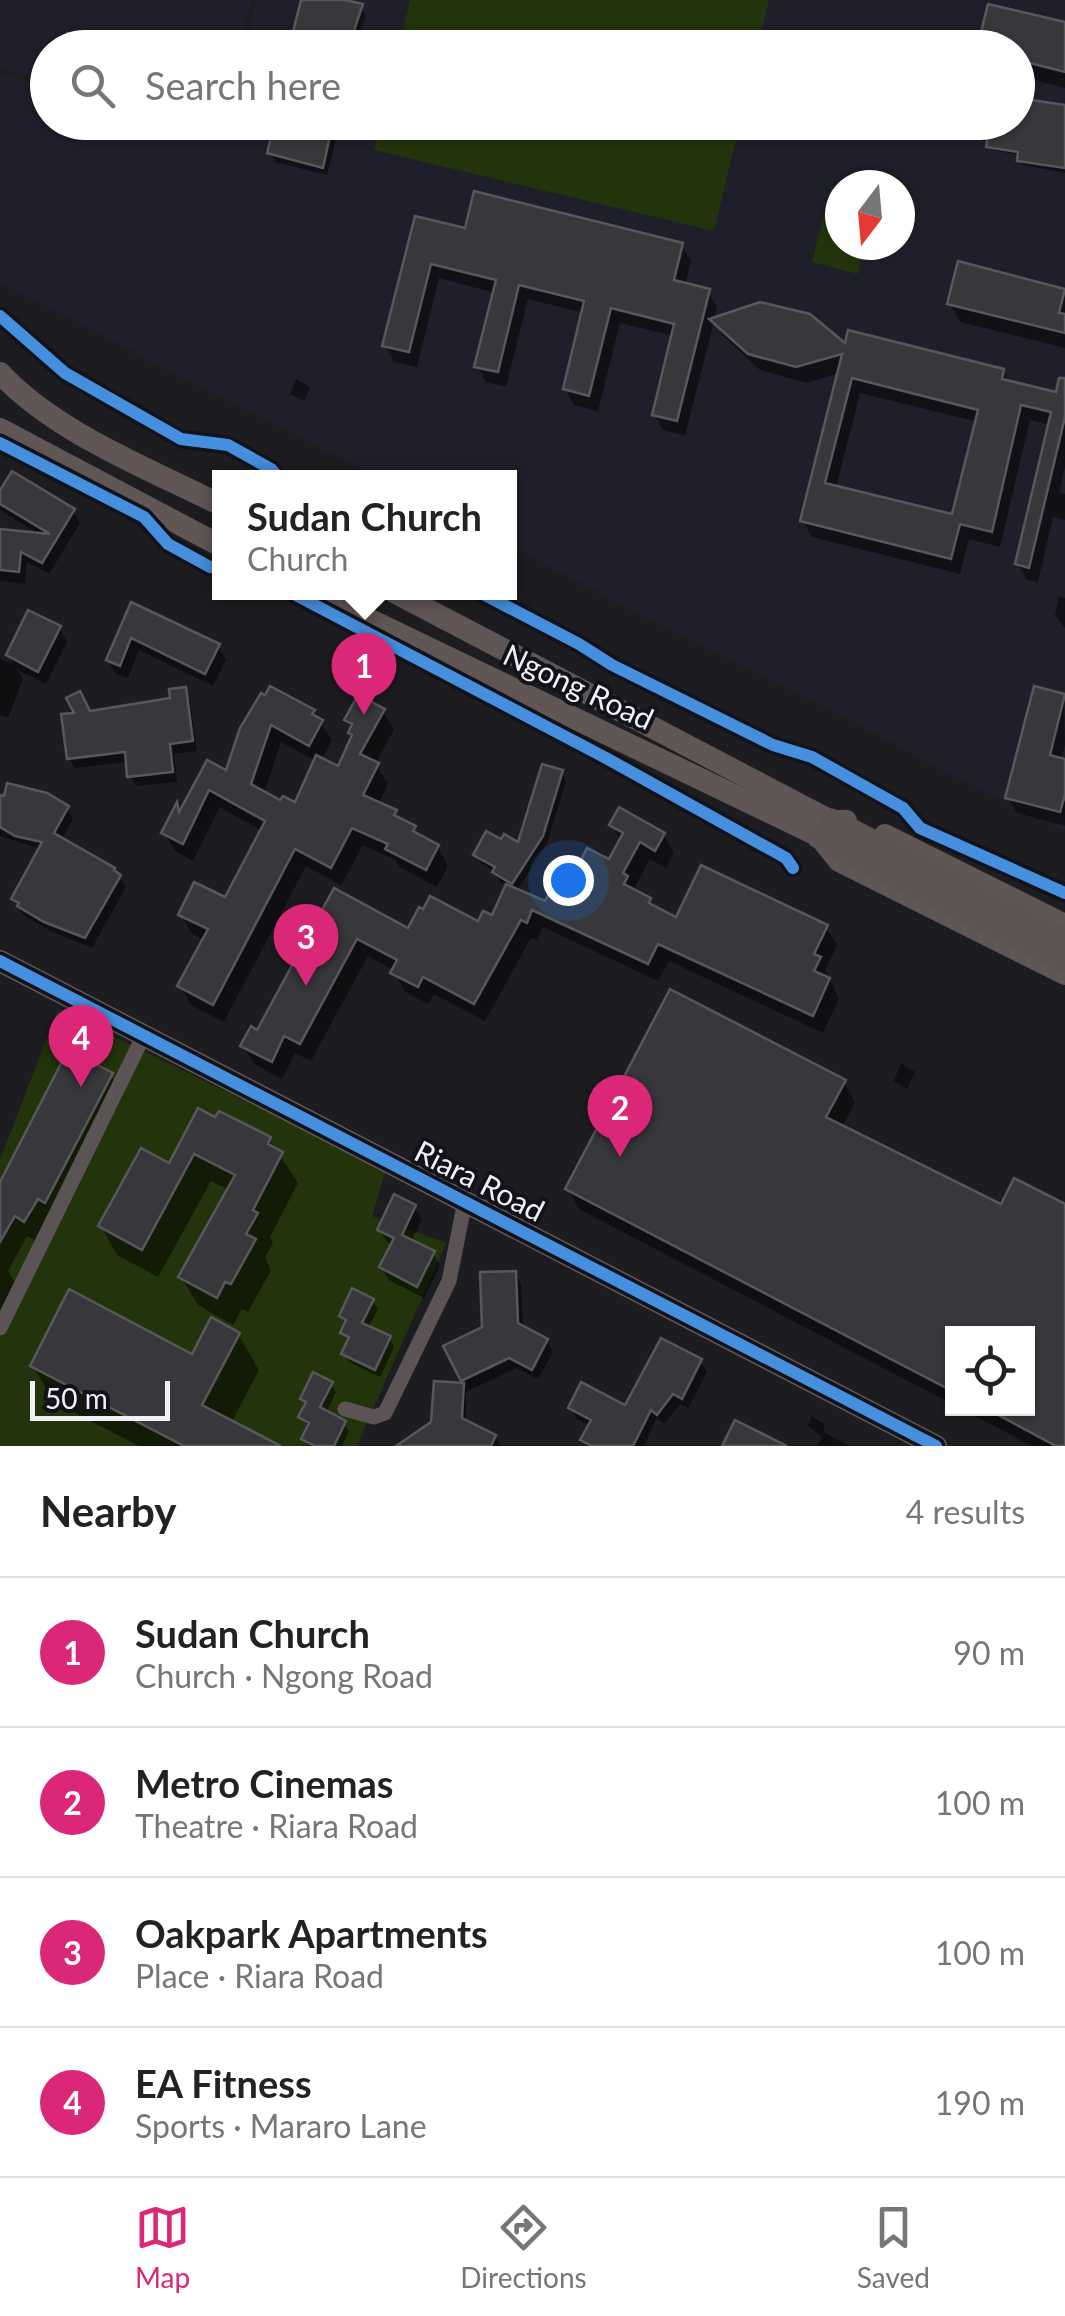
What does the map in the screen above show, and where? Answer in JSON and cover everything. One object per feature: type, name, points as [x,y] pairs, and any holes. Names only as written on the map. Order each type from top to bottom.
[{"type":"main road","points":[[0,374],[22,396],[114,452],[212,501]]},
{"type":"main road","points":[[0,429],[212,541]]},
{"type":"main road","name":"Ngong Road","points":[[329,600],[1065,940]]},
{"type":"main road","name":"Ngong Road","points":[[409,600],[594,696],[1065,960]]},
{"type":"main road","name":"Ngong Road","points":[[825,828],[858,822],[1065,925]]},
{"type":"main road","name":"Ngong Road","points":[[825,828],[839,862],[1065,974]]},
{"type":"main road","name":"Riara Road","points":[[0,960],[936,1446]]},
{"type":"street","points":[[0,1328],[144,1034]]},
{"type":"street","points":[[345,1408],[374,1417],[385,1413],[449,1281],[466,1201]]},
{"type":"shaded area","points":[[0,0],[251,0],[243,30],[30,30],[30,76],[0,68]]},
{"type":"shaded area","points":[[257,0],[1065,0],[1065,831],[517,550],[517,470],[363,470],[0,282],[0,74],[30,83],[30,140],[1035,140],[1035,30],[250,30]]},
{"type":"green space","points":[[410,0],[769,0],[762,30],[403,30]]},
{"type":"green space","points":[[376,140],[736,140],[714,231],[374,150]]},
{"type":"green space","points":[[825,211],[825,260],[861,260],[858,274],[812,262]]},
{"type":"green space","points":[[58,1009],[386,1170],[372,1216],[446,1243],[357,1446],[0,1446],[0,1160]]},
{"type":"building","points":[[301,0],[363,4],[354,30],[294,30]]},
{"type":"building","points":[[988,4],[1065,22],[1065,72],[1035,64],[1035,30],[982,30]]},
{"type":"building","points":[[1035,101],[1065,105],[1065,168],[1017,161],[1018,152],[986,147],[987,140],[1035,140]]},
{"type":"building","points":[[270,140],[329,140],[323,168],[267,153]]},
{"type":"building","points":[[474,191],[683,243],[674,280],[710,289],[677,421],[652,415],[674,324],[611,308],[589,396],[563,389],[584,301],[519,285],[498,372],[474,367],[496,280],[431,264],[409,352],[382,346],[415,216],[465,228]]},
{"type":"building","points":[[958,261],[1065,289],[1059,313],[1065,314],[1065,333],[947,304]]},
{"type":"building","points":[[760,302],[810,314],[845,343],[848,330],[1004,369],[1002,379],[1056,392],[1059,378],[1065,378],[1065,417],[1029,568],[1015,564],[1051,412],[1021,405],[992,532],[960,524],[951,559],[800,521],[842,354],[796,367],[748,354],[709,319]],"holes":[[[852,378],[978,410],[952,514],[825,483]]]},
{"type":"building","points":[[12,471],[75,509],[42,563],[21,552],[19,572],[0,570],[0,529],[50,534],[0,504],[0,490]]},
{"type":"building","points":[[131,602],[220,644],[205,674],[131,638],[120,666],[106,660]]},
{"type":"building","points":[[28,610],[61,626],[38,672],[6,655]]},
{"type":"building","points":[[270,686],[315,710],[312,714],[323,720],[309,746],[271,725],[251,784],[280,800],[283,796],[295,802],[316,755],[338,766],[352,735],[348,733],[352,724],[344,720],[358,695],[385,709],[360,754],[379,763],[363,795],[397,810],[394,815],[416,826],[413,831],[439,845],[426,870],[385,849],[388,844],[352,828],[331,868],[295,849],[213,1005],[177,986],[208,929],[178,915],[194,882],[225,897],[265,821],[209,790],[183,844],[161,833],[177,802],[179,812],[207,760],[226,770],[240,728],[261,693],[265,695]]},
{"type":"building","points":[[1034,686],[1065,694],[1050,755],[1065,759],[1065,795],[1060,812],[1005,798]]},
{"type":"building","points":[[186,687],[193,741],[170,744],[173,772],[127,777],[125,752],[67,759],[61,714],[74,713],[66,698],[80,691],[90,711],[170,698],[169,689]]},
{"type":"building","points":[[542,764],[563,770],[543,836],[512,884],[492,872],[495,867],[473,855],[486,831],[501,839],[504,834],[518,842]]},
{"type":"building","points":[[7,783],[47,793],[69,806],[54,833],[121,875],[85,938],[44,922],[11,899],[42,842],[15,836],[0,827],[0,795],[4,796]]},
{"type":"building","points":[[619,807],[665,833],[655,851],[640,842],[623,873],[628,876],[624,884],[651,898],[649,903],[676,917],[701,865],[828,925],[814,954],[821,957],[814,971],[830,978],[813,1016],[658,944],[648,964],[532,910],[527,923],[521,920],[474,1004],[423,977],[418,987],[390,973],[397,960],[357,939],[300,1044],[284,1036],[272,1062],[240,1046],[251,1026],[257,1030],[334,888],[408,928],[430,896],[478,921],[483,911],[492,915],[506,884],[545,901],[564,864],[576,870],[587,848],[609,859],[623,833],[609,825]]},
{"type":"building","points":[[670,989],[846,1080],[826,1117],[1001,1204],[1014,1178],[1065,1204],[1065,1446],[1056,1446],[1000,1416],[1035,1416],[1035,1326],[945,1326],[945,1387],[565,1189]]},
{"type":"building","points":[[68,1050],[113,1073],[45,1203],[38,1199],[24,1222],[15,1216],[0,1242],[0,1182]]},
{"type":"building","points":[[198,1108],[215,1117],[219,1111],[271,1137],[268,1144],[283,1152],[253,1210],[258,1213],[246,1234],[256,1239],[231,1284],[225,1282],[217,1298],[178,1277],[235,1175],[194,1154],[142,1250],[98,1226],[141,1148],[169,1163]]},
{"type":"building","points":[[394,1194],[416,1205],[402,1235],[435,1251],[417,1287],[379,1267],[394,1238],[377,1230]]},
{"type":"building","points":[[516,1271],[518,1323],[548,1339],[532,1370],[509,1358],[461,1381],[443,1346],[482,1327],[480,1272]]},
{"type":"building","points":[[352,1288],[374,1299],[362,1323],[391,1336],[375,1370],[341,1354],[349,1337],[340,1333],[346,1320],[339,1316]]},
{"type":"building","points":[[69,1289],[192,1354],[211,1317],[240,1333],[202,1405],[281,1446],[184,1446],[30,1366]]},
{"type":"building","points":[[661,1338],[702,1359],[682,1399],[673,1394],[657,1415],[651,1410],[633,1446],[592,1446],[580,1440],[591,1420],[568,1408],[581,1382],[625,1405]]},
{"type":"building","points":[[313,1372],[333,1382],[320,1407],[346,1421],[334,1446],[315,1446],[301,1439],[309,1423],[298,1417],[306,1402],[300,1399]]},
{"type":"building","points":[[434,1381],[464,1383],[462,1418],[496,1435],[491,1446],[396,1446],[431,1422]]},
{"type":"building","points":[[735,1420],[787,1446],[722,1446]]},
{"type":"cycle path","points":[[0,316],[65,373],[181,439],[228,445],[272,470]]},
{"type":"cycle path","points":[[0,443],[144,517],[168,544],[212,567]]},
{"type":"cycle path","points":[[305,600],[606,758],[786,858],[793,868]]},
{"type":"cycle path","points":[[494,600],[612,665],[773,745],[812,757],[903,808],[920,828],[1065,893]]},
{"type":"cycle path","points":[[0,961],[936,1446]]},
{"type":"place","name":"Sudan Church","points":[[364,715]]},
{"type":"place","name":"Oakpark Apartments","points":[[306,986]]},
{"type":"place","name":"EA Fitness","points":[[81,1087]]},
{"type":"place","name":"Metro Cinemas","points":[[620,1157]]}]
